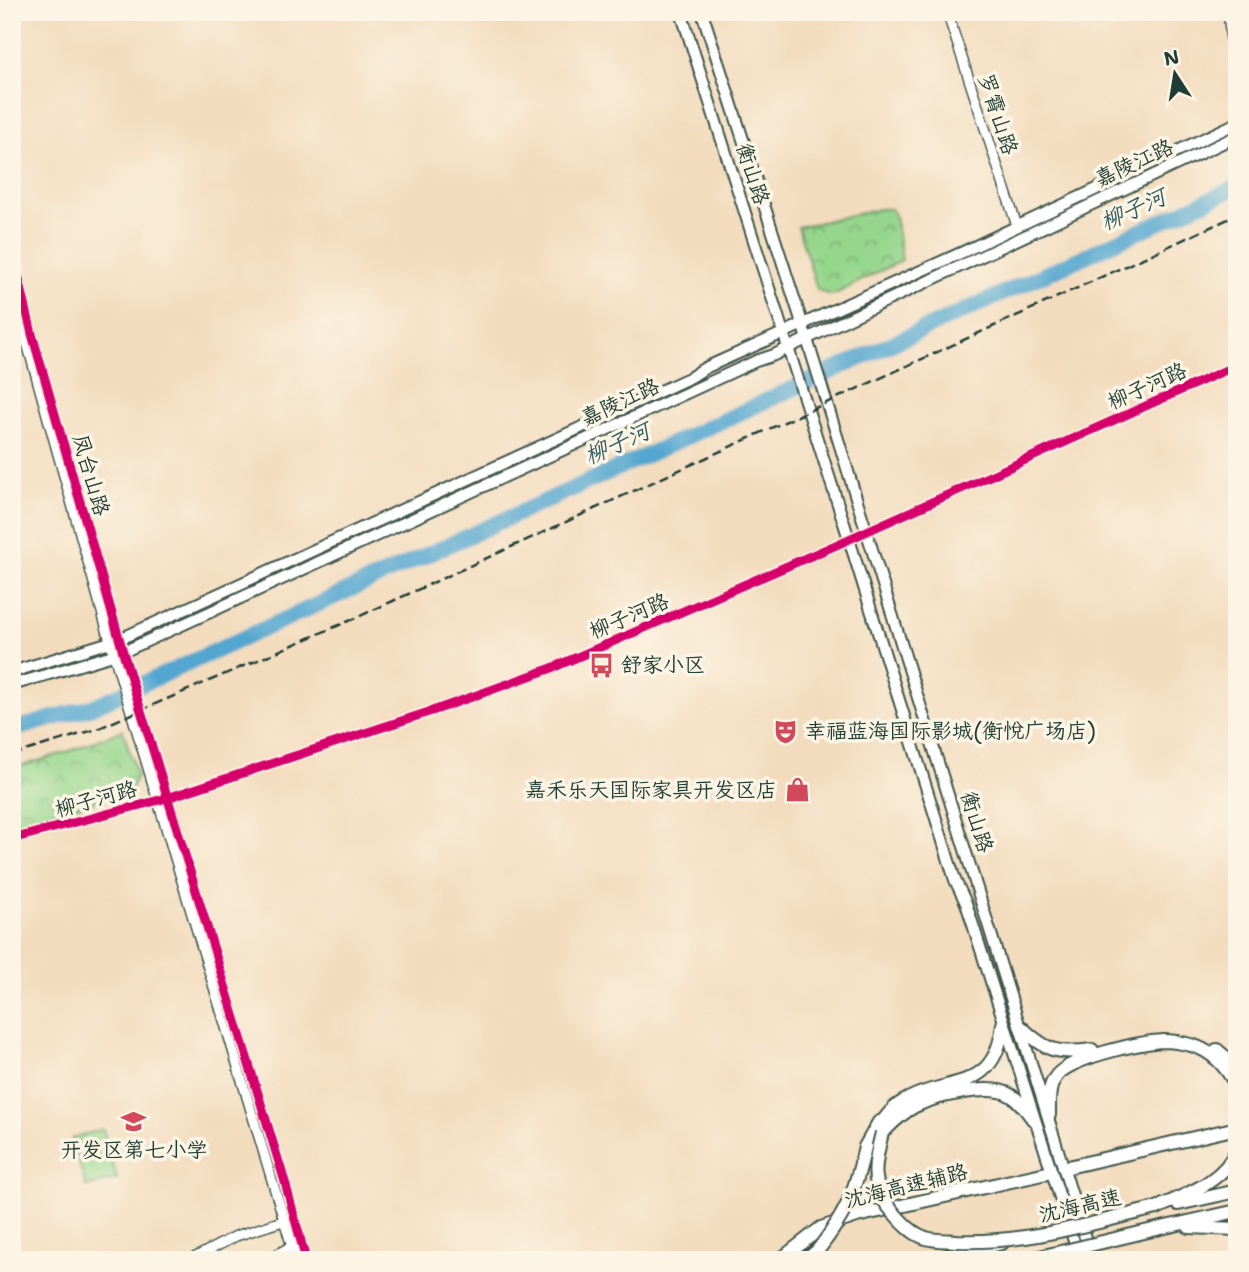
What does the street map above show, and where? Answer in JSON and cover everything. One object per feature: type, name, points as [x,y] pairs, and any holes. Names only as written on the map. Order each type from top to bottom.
[{"type":"highway","points":[[806,1260],[818,1250],[841,1219],[855,1189],[865,1147],[879,1122],[897,1105],[972,1079],[982,1072],[999,1048],[1003,1024]]},
{"type":"highway","points":[[1020,1026],[1046,1048],[1058,1050],[1089,1051],[1150,1037],[1172,1035],[1211,1046],[1230,1064],[1237,1087]]},
{"type":"highway","points":[[1049,1115],[1055,1078],[1070,1064],[1083,1058],[1164,1041],[1191,1045],[1230,1064]]},
{"type":"highway","points":[[1019,1239],[975,1242],[926,1238],[907,1228],[883,1200],[875,1181],[876,1155],[883,1133],[900,1116],[917,1105],[977,1090],[995,1089],[1010,1094],[1033,1118]]},
{"type":"highway","name":"沈海高速辅路","points":[[780,1260],[821,1228],[857,1216],[1237,1128]]},
{"type":"highway","points":[[1157,1208],[1192,1192],[1217,1176],[1233,1158],[1237,1149]]},
{"type":"highway","name":"沈海高速","points":[[931,1260],[1237,1191]]},
{"type":"highway","name":"沈海高速","points":[[1027,1260],[1237,1211]]},
{"type":"highway","points":[[1161,1228],[1237,1229]]},
{"type":"main road","name":"衡山路","points":[[681,12],[955,880],[965,903],[1033,1118],[1057,1170],[1092,1260]]},
{"type":"main road","name":"衡山路","points":[[702,12],[1049,1115],[1057,1170]]},
{"type":"main road","name":"嘉陵江路","points":[[12,672],[115,641],[1237,123]]},
{"type":"main road","name":"嘉陵江路","points":[[12,685],[119,653],[807,340],[1237,136]]},
{"type":"main road","points":[[1057,1170],[1080,1260]]},
{"type":"street","name":"罗霄山路","points":[[947,12],[1017,226]]},
{"type":"street","points":[[1228,12],[1237,95]]},
{"type":"street","name":"凤台山路","points":[[12,249],[32,334],[115,641]]},
{"type":"street","name":"凤台山路","points":[[12,281],[25,336],[115,641],[290,1219]]},
{"type":"street","name":"柳子河路","points":[[12,839],[163,800],[438,709],[552,668],[849,539],[1237,365]]},
{"type":"street","points":[[290,1219],[296,1260]]},
{"type":"street","points":[[190,1260],[236,1236],[290,1219]]},
{"type":"street","points":[[290,1219],[306,1260]]},
{"type":"street","points":[[267,1260],[292,1246]]},
{"type":"green space","points":[[891,209],[895,216],[902,260],[835,294],[828,295],[817,289],[798,227]]},
{"type":"green space","points":[[123,730],[137,776],[129,792],[12,824],[12,769],[70,751]]},
{"type":"green space","points":[[103,1129],[117,1179],[86,1187],[72,1138]]},
{"type":"waterway","name":"柳子河","points":[[12,730],[92,707],[1237,187]]},
{"type":"railway","points":[[12,755],[97,729],[358,617],[1237,215]]},
{"type":"cycle path","points":[[12,249],[32,334],[123,652],[285,1182],[306,1260]]},
{"type":"cycle path","points":[[12,839],[167,798],[438,709],[552,668],[836,545],[1237,365]]},
{"type":"place","name":"舒家小区","points":[[601,665]]},
{"type":"place","name":"幸福蓝海国际影城(衡悦广场店)","points":[[785,731]]},
{"type":"place","name":"嘉禾乐天国际家具开发区店","points":[[797,790]]},
{"type":"place","name":"开发区第七小学","points":[[134,1121]]}]
